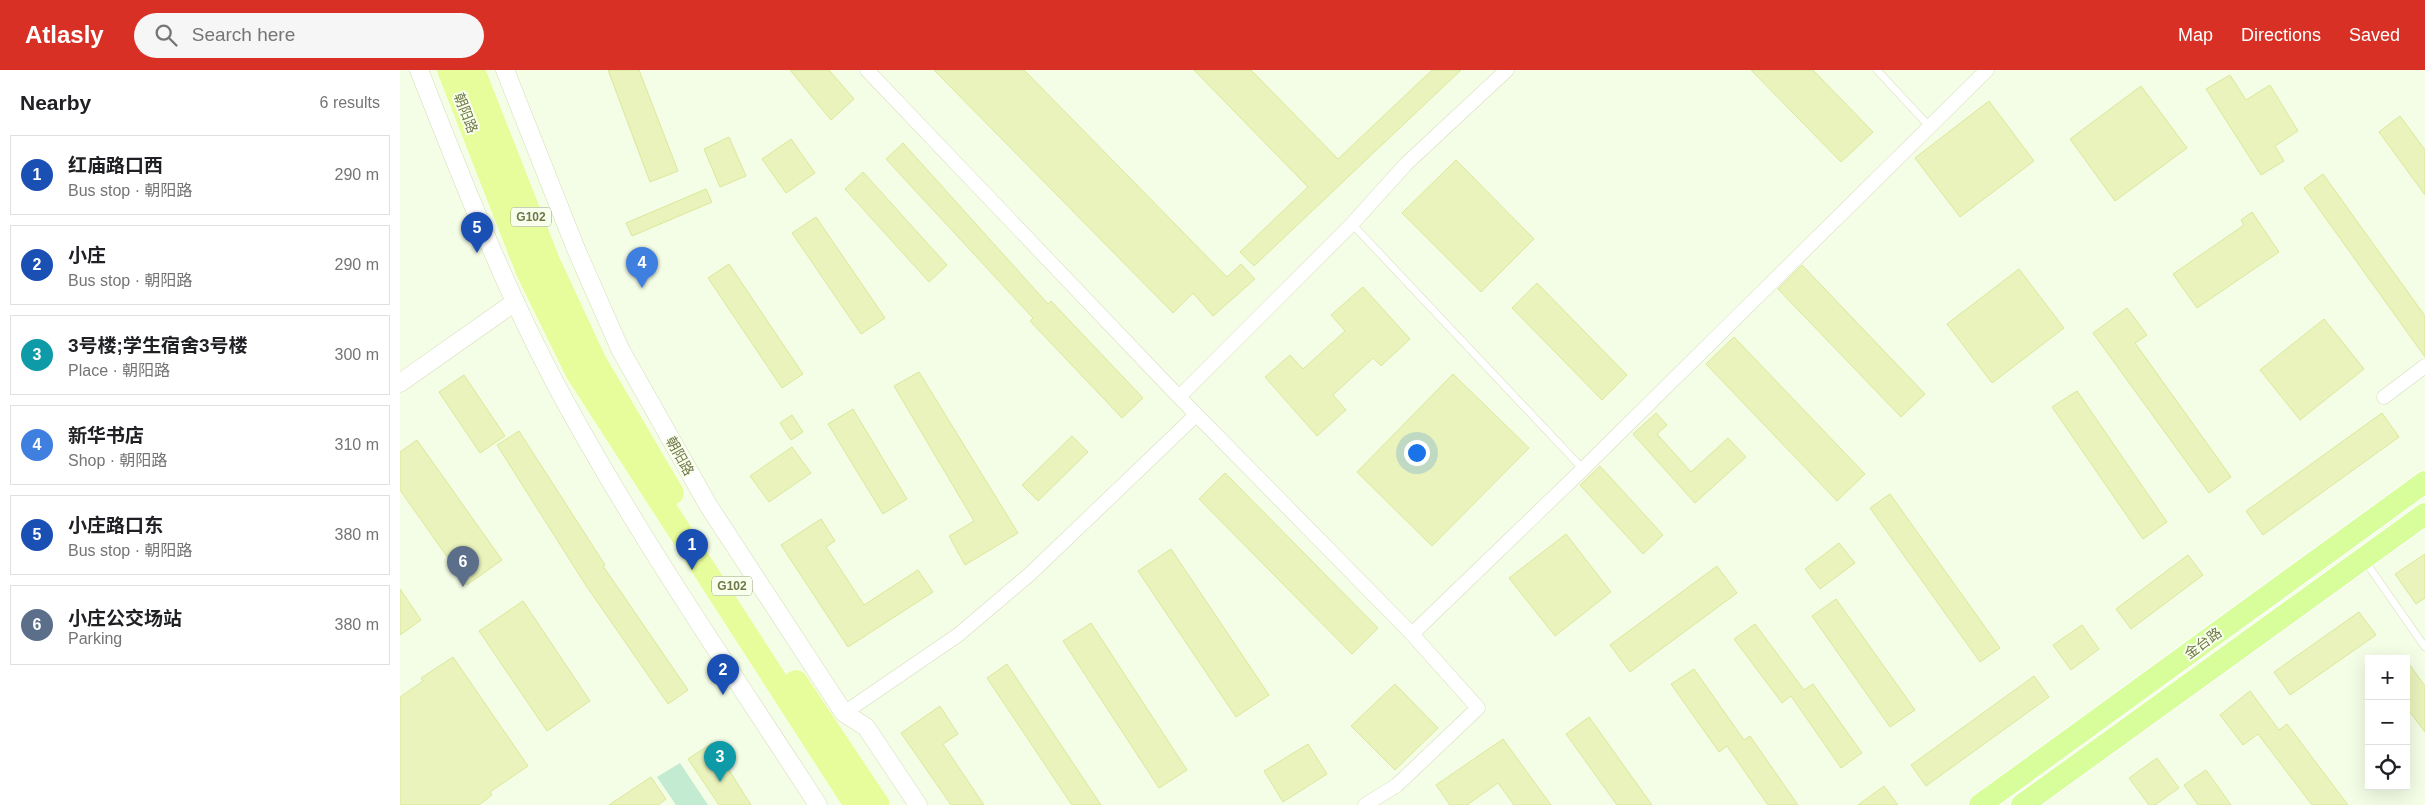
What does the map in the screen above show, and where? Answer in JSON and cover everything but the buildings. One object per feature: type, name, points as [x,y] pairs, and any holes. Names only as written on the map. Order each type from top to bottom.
[{"type":"highway","name":"朝阳路","points":[[449,70],[528,272],[856,805]]},
{"type":"highway","name":"朝阳路","points":[[473,70],[548,261],[586,367],[878,805]]},
{"type":"main road","name":"金台路","points":[[1980,805],[2425,482]]},
{"type":"main road","name":"金台路","points":[[2022,805],[2425,514]]},
{"type":"street","name":"朝阳路","points":[[419,70],[515,302],[556,383],[649,545],[818,805]]},
{"type":"street","name":"朝阳路","points":[[505,70],[576,249],[620,349],[708,505],[844,714],[866,727],[918,805]]},
{"type":"street","points":[[866,70],[1179,398],[1412,634],[1478,708],[1396,785],[1365,805]]},
{"type":"street","points":[[1179,398],[1352,224],[1406,164],[1507,70]]},
{"type":"street","points":[[1412,634],[1583,470],[1987,70]]},
{"type":"street","points":[[400,383],[515,302]]},
{"type":"street","points":[[556,383],[620,349]]},
{"type":"street","points":[[2384,397],[2425,366]]},
{"type":"street","points":[[844,714],[958,635],[1030,574],[1196,415]]},
{"type":"lane","points":[[1877,70],[1929,126]]},
{"type":"lane","points":[[1352,224],[1583,470]]},
{"type":"lane","points":[[2363,559],[2425,647]]},
{"type":"green space","points":[[680,763],[708,805],[676,805],[657,777]]},
{"type":"place","name":"小庄路口东","points":[[477,253]]},
{"type":"place","name":"新华书店","points":[[642,288]]},
{"type":"place","name":"红庙路口西","points":[[692,570]]},
{"type":"place","name":"小庄公交场站","points":[[463,587]]},
{"type":"place","name":"小庄","points":[[723,695]]},
{"type":"place","name":"3号楼;学生宿舍3号楼","points":[[720,782]]}]
